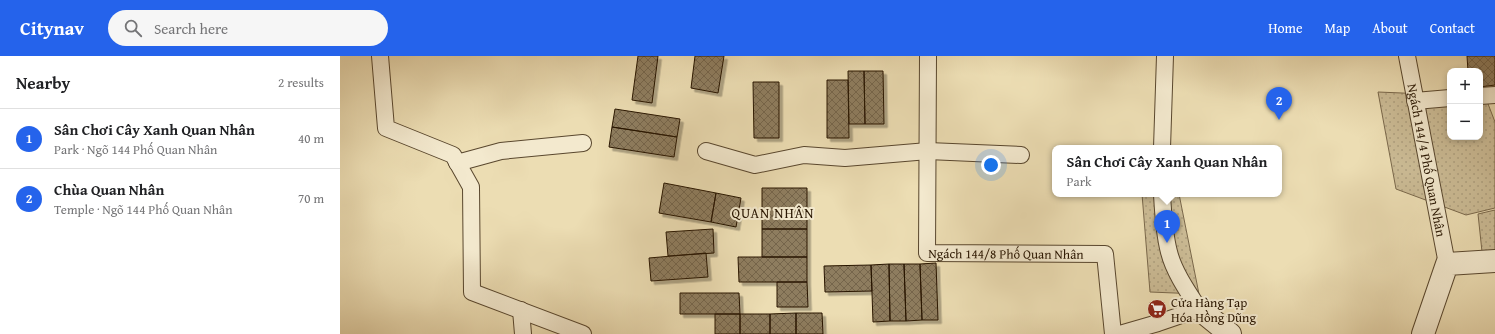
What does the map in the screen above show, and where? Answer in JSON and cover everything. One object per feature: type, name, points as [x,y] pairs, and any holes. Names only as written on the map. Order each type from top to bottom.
[{"type":"street","points":[[1423,334],[1447,264],[1495,261]]},
{"type":"street","points":[[1199,309],[1230,334]]},
{"type":"lane","points":[[380,56],[386,128],[453,156],[471,188],[472,292],[583,334]]},
{"type":"lane","name":"Ngách 144/8 Phố Quan Nhân","points":[[928,56],[927,253],[1105,254],[1113,334]]},
{"type":"lane","points":[[1162,145],[1165,56]]},
{"type":"lane","name":"Ngách 144/4 Phố Quan Nhân","points":[[1408,56],[1415,101],[1447,264]]},
{"type":"lane","points":[[1483,96],[1495,95]]},
{"type":"lane","points":[[1415,101],[1447,98]]},
{"type":"lane","points":[[457,163],[501,151],[584,143]]},
{"type":"lane","points":[[706,151],[754,165],[804,155],[845,158],[928,151],[1021,155]]},
{"type":"lane","points":[[1120,334],[1158,324],[1199,309],[1185,287],[1169,253],[1164,226],[1162,197]]},
{"type":"lane","points":[[520,310],[523,334]]},
{"type":"shaded area","points":[[1378,92],[1447,95],[1447,140],[1483,140],[1483,96],[1485,96],[1495,122],[1495,208],[1466,215],[1396,189]]},
{"type":"shaded area","points":[[1142,197],[1180,197],[1199,294],[1150,292]]},
{"type":"shaded area","points":[[1495,210],[1495,260],[1483,261],[1478,214]]},
{"type":"building","points":[[638,56],[658,56],[652,103],[632,100]]},
{"type":"building","points":[[695,56],[724,56],[718,93],[691,88]]},
{"type":"building","points":[[1467,56],[1495,56],[1495,85],[1483,87],[1483,68],[1468,68]]},
{"type":"building","points":[[848,71],[864,71],[865,124],[849,124]]},
{"type":"building","points":[[864,71],[883,71],[884,124],[865,124]]},
{"type":"building","points":[[827,80],[848,80],[849,138],[827,138]]},
{"type":"building","points":[[753,82],[779,82],[779,138],[754,138]]},
{"type":"building","points":[[615,109],[680,119],[677,137],[612,127]]},
{"type":"building","points":[[612,127],[677,137],[674,157],[609,147]]},
{"type":"building","points":[[664,183],[716,193],[711,222],[659,213]]},
{"type":"building","points":[[762,188],[807,188],[807,229],[762,229]]},
{"type":"building","points":[[716,193],[741,198],[736,227],[711,222]]},
{"type":"building","points":[[713,229],[714,253],[668,256],[666,232]]},
{"type":"building","points":[[762,229],[807,229],[807,257],[762,257]]},
{"type":"building","points":[[706,253],[708,277],[651,281],[649,258]]},
{"type":"building","points":[[738,257],[807,257],[807,282],[739,282]]},
{"type":"building","points":[[936,263],[938,320],[922,320],[920,264]]},
{"type":"building","points":[[889,264],[890,321],[873,322],[871,265]]},
{"type":"building","points":[[889,264],[904,264],[906,321],[890,321]]},
{"type":"building","points":[[904,264],[920,264],[922,320],[906,321]]},
{"type":"building","points":[[871,265],[872,291],[825,292],[824,266]]},
{"type":"building","points":[[777,282],[807,282],[808,307],[777,307]]},
{"type":"building","points":[[680,293],[739,293],[740,314],[680,314]]},
{"type":"building","points":[[796,313],[822,313],[823,334],[796,334]]},
{"type":"building","points":[[796,313],[796,334],[770,334],[770,314]]},
{"type":"building","points":[[715,314],[740,314],[740,334],[715,334]]},
{"type":"building","points":[[740,314],[770,314],[770,334],[740,334]]},
{"type":"place","name":"Chùa Quan Nhân","points":[[1279,120]]},
{"type":"place","name":"Sân Chơi Cây Xanh Quan Nhân","points":[[1167,243]]},
{"type":"place","name":"Cửa Hàng Tạp Hóa Hồng Dũng","points":[[1157,309]]},
{"type":"district","name":"QUAN NHÂN","points":[[773,213]]}]
